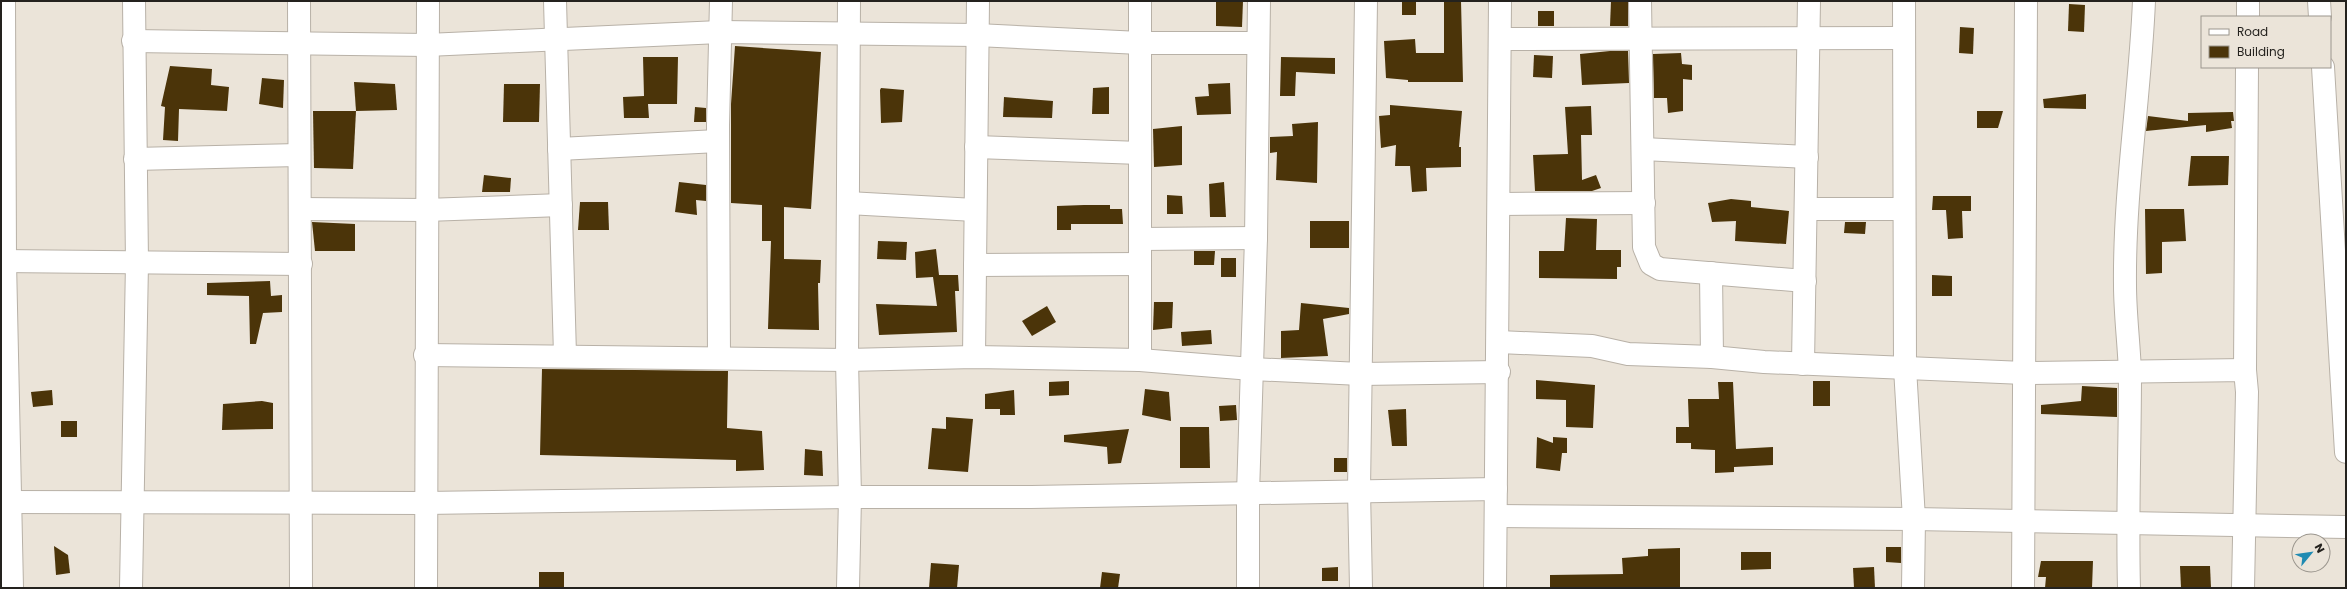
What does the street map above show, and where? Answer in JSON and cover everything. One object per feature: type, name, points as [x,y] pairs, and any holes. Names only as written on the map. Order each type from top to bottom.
[{"type":"street","points":[[4,1],[3,261],[6,502],[12,588]]},
{"type":"street","points":[[132,588],[132,501],[137,263],[133,42],[134,1]]},
{"type":"street","points":[[298,1],[297,44],[301,264],[301,588]]},
{"type":"street","points":[[426,588],[425,355],[428,1]]},
{"type":"street","points":[[555,1],[565,355]]},
{"type":"street","points":[[720,358],[718,141],[722,1]]},
{"type":"street","points":[[848,588],[850,497],[847,360],[849,1]]},
{"type":"street","points":[[974,357],[978,1]]},
{"type":"street","points":[[1140,1],[1140,360]]},
{"type":"street","points":[[1248,588],[1248,494],[1256,238],[1257,43],[1259,1]]},
{"type":"street","points":[[1361,588],[1359,490],[1366,1]]},
{"type":"street","points":[[1495,588],[1499,342],[1500,1]]},
{"type":"street","points":[[1640,1],[1644,247],[1651,264],[1660,269],[1805,281]]},
{"type":"street","points":[[1803,364],[1808,1]]},
{"type":"street","points":[[1904,1],[1905,368],[1914,519],[1913,588]]},
{"type":"street","points":[[2023,588],[2026,1]]},
{"type":"street","points":[[2129,588],[2127,524],[2130,371],[2125,285],[2129,196],[2142,55],[2144,1]]},
{"type":"street","points":[[2248,1],[2248,16]]},
{"type":"street","points":[[2319,1],[2320,16]]},
{"type":"street","points":[[133,42],[427,45],[556,38],[720,32],[977,35],[1140,43],[1257,43]]},
{"type":"street","points":[[1501,39],[1640,40],[1904,38]]},
{"type":"street","points":[[2243,588],[2243,525],[2247,392],[2245,370],[2248,68]]},
{"type":"street","points":[[2323,68],[2346,452]]},
{"type":"street","points":[[559,149],[718,141]]},
{"type":"street","points":[[976,147],[1140,153]]},
{"type":"street","points":[[1643,149],[1807,157]]},
{"type":"street","points":[[135,159],[299,155]]},
{"type":"street","points":[[848,203],[975,210]]},
{"type":"street","points":[[1500,204],[1644,203]]},
{"type":"street","points":[[300,209],[426,210],[561,205]]},
{"type":"street","points":[[1806,209],[1904,209]]},
{"type":"street","points":[[1140,239],[1256,238]]},
{"type":"street","points":[[3,261],[301,264]]},
{"type":"street","points":[[975,264],[1140,264]]},
{"type":"street","points":[[1711,273],[1712,357]]},
{"type":"street","points":[[1499,342],[1592,346],[1628,354],[1712,357],[1803,364],[2024,373],[2245,370]]},
{"type":"street","points":[[425,355],[565,355],[847,360],[974,357],[1140,360],[1252,369],[1361,374],[1498,372]]},
{"type":"street","points":[[6,502],[425,502],[850,497],[1031,497],[1248,494],[1359,490],[1496,489]]},
{"type":"street","points":[[1496,516],[1914,519],[2346,527]]},
{"type":"building","points":[[1216,1],[1243,1],[1242,27],[1216,26]]},
{"type":"building","points":[[1402,1],[1416,1],[1416,15],[1402,15]]},
{"type":"building","points":[[1444,1],[1461,1],[1463,82],[1408,82],[1408,80],[1386,78],[1384,41],[1415,39],[1416,53],[1444,53]]},
{"type":"building","points":[[1611,1],[1628,1],[1628,26],[1610,26]]},
{"type":"building","points":[[2069,4],[2085,5],[2084,32],[2068,31]]},
{"type":"building","points":[[1538,11],[1554,11],[1554,26],[1538,26]]},
{"type":"building","points":[[1960,27],[1974,28],[1973,54],[1959,53]]},
{"type":"building","points":[[735,46],[821,52],[811,209],[784,207],[784,259],[821,260],[820,283],[818,283],[819,330],[768,329],[771,241],[762,241],[762,205],[731,203],[731,104]]},
{"type":"building","points":[[1628,51],[1629,83],[1582,85],[1580,54]]},
{"type":"building","points":[[1681,53],[1682,64],[1692,65],[1692,80],[1683,79],[1683,111],[1668,113],[1667,98],[1654,98],[1653,54]]},
{"type":"building","points":[[1534,55],[1553,56],[1552,78],[1533,77]]},
{"type":"building","points":[[643,57],[678,57],[677,104],[648,104],[649,118],[624,118],[623,97],[644,96]]},
{"type":"building","points":[[1281,57],[1335,58],[1335,74],[1296,72],[1295,96],[1280,96]]},
{"type":"building","points":[[170,66],[212,69],[211,85],[229,87],[227,111],[179,109],[178,141],[163,140],[165,107],[161,106]]},
{"type":"building","points":[[262,78],[284,80],[283,108],[259,104]]},
{"type":"building","points":[[354,82],[395,84],[397,110],[356,111]]},
{"type":"building","points":[[1230,83],[1231,114],[1197,115],[1195,97],[1209,96],[1208,84]]},
{"type":"building","points":[[504,84],[540,84],[539,122],[503,122]]},
{"type":"building","points":[[1109,87],[1109,114],[1092,114],[1093,88]]},
{"type":"building","points":[[881,88],[904,90],[902,122],[881,123]]},
{"type":"building","points":[[2086,94],[2086,109],[2044,108],[2043,99]]},
{"type":"building","points":[[1004,97],[1053,101],[1052,118],[1003,117]]},
{"type":"building","points":[[1390,105],[1462,111],[1459,147],[1461,147],[1461,167],[1426,168],[1427,191],[1412,192],[1410,166],[1395,166],[1396,145],[1381,148],[1379,116],[1390,115]]},
{"type":"building","points":[[1591,106],[1592,135],[1581,135],[1582,180],[1596,175],[1601,188],[1592,191],[1535,191],[1533,155],[1568,154],[1565,107]]},
{"type":"building","points":[[695,107],[706,108],[706,122],[694,122]]},
{"type":"building","points":[[313,111],[356,111],[353,169],[314,168]]},
{"type":"building","points":[[1977,111],[2003,111],[1998,128],[1977,128]]},
{"type":"building","points":[[2233,112],[2234,121],[2231,121],[2232,128],[2206,132],[2206,125],[2146,131],[2148,116],[2188,121],[2188,113]]},
{"type":"building","points":[[1318,122],[1317,183],[1276,180],[1277,152],[1270,153],[1270,137],[1293,136],[1292,124]]},
{"type":"building","points":[[1182,126],[1182,165],[1154,167],[1153,129]]},
{"type":"building","points":[[2191,156],[2229,156],[2228,185],[2188,186]]},
{"type":"building","points":[[484,175],[511,178],[510,192],[482,192]]},
{"type":"building","points":[[679,182],[706,185],[706,201],[696,200],[697,215],[675,212]]},
{"type":"building","points":[[1224,182],[1226,217],[1210,217],[1209,184]]},
{"type":"building","points":[[1167,195],[1182,196],[1183,214],[1167,214]]},
{"type":"building","points":[[1933,196],[1971,196],[1971,211],[1962,211],[1963,238],[1948,239],[1946,210],[1932,210]]},
{"type":"building","points":[[1731,199],[1751,201],[1751,207],[1789,211],[1786,244],[1735,241],[1736,221],[1712,222],[1708,203]]},
{"type":"building","points":[[580,202],[608,202],[609,230],[578,230]]},
{"type":"building","points":[[1110,205],[1110,209],[1122,209],[1123,224],[1071,224],[1071,230],[1057,230],[1057,206]]},
{"type":"building","points":[[2145,209],[2184,209],[2186,241],[2162,242],[2162,273],[2146,274]]},
{"type":"building","points":[[1566,218],[1597,219],[1596,250],[1621,250],[1621,267],[1617,267],[1617,279],[1539,278],[1539,251],[1564,251]]},
{"type":"building","points":[[1310,221],[1349,221],[1349,248],[1310,248]]},
{"type":"building","points":[[312,222],[355,224],[355,251],[315,251]]},
{"type":"building","points":[[1845,222],[1866,222],[1865,234],[1844,233]]},
{"type":"building","points":[[878,241],[907,242],[906,260],[877,259]]},
{"type":"building","points":[[936,249],[939,275],[958,275],[959,291],[955,291],[957,332],[879,335],[876,304],[937,306],[933,277],[916,278],[915,252]]},
{"type":"building","points":[[1194,251],[1215,251],[1214,265],[1194,265]]},
{"type":"building","points":[[1221,258],[1236,258],[1236,277],[1221,277]]},
{"type":"building","points":[[1932,275],[1952,276],[1952,296],[1932,296]]},
{"type":"building","points":[[270,281],[271,296],[282,295],[282,312],[263,313],[256,344],[250,344],[249,296],[207,295],[207,283]]},
{"type":"building","points":[[1154,302],[1173,302],[1172,328],[1153,330]]},
{"type":"building","points":[[1301,303],[1349,308],[1349,314],[1323,319],[1328,356],[1281,358],[1281,331],[1299,330]]},
{"type":"building","points":[[1047,306],[1056,322],[1032,336],[1022,321]]},
{"type":"building","points":[[1211,330],[1212,344],[1182,346],[1181,332]]},
{"type":"building","points":[[542,369],[728,371],[727,428],[762,431],[764,470],[736,471],[736,460],[540,455]]},
{"type":"building","points":[[1536,380],[1595,385],[1593,428],[1566,427],[1566,400],[1536,399]]},
{"type":"building","points":[[1069,381],[1069,395],[1049,396],[1049,382]]},
{"type":"building","points":[[1813,381],[1830,381],[1830,406],[1813,406]]},
{"type":"building","points":[[1718,382],[1733,382],[1736,449],[1773,447],[1773,465],[1734,467],[1734,472],[1715,473],[1715,450],[1691,449],[1691,443],[1676,443],[1676,427],[1689,427],[1688,399],[1719,399]]},
{"type":"building","points":[[2082,386],[2117,388],[2117,417],[2041,414],[2041,405],[2081,401]]},
{"type":"building","points":[[1145,389],[1169,392],[1171,421],[1142,415]]},
{"type":"building","points":[[52,390],[53,405],[33,407],[31,392]]},
{"type":"building","points":[[1014,390],[1015,415],[1000,415],[1000,409],[985,409],[985,394]]},
{"type":"building","points":[[262,401],[273,403],[273,429],[222,430],[223,404]]},
{"type":"building","points":[[1236,405],[1237,420],[1220,421],[1219,406]]},
{"type":"building","points":[[1406,409],[1407,446],[1392,446],[1388,410]]},
{"type":"building","points":[[946,417],[973,419],[968,472],[928,469],[932,428],[946,429]]},
{"type":"building","points":[[61,421],[77,421],[77,437],[61,437]]},
{"type":"building","points":[[1180,427],[1209,427],[1210,468],[1180,468]]},
{"type":"building","points":[[1129,429],[1121,463],[1108,464],[1107,447],[1064,442],[1064,435]]},
{"type":"building","points":[[1537,437],[1553,443],[1553,437],[1567,438],[1567,453],[1562,453],[1560,471],[1536,468]]},
{"type":"building","points":[[805,449],[822,451],[823,476],[804,475]]},
{"type":"building","points":[[1334,458],[1347,458],[1347,472],[1334,472]]},
{"type":"building","points":[[54,546],[68,555],[70,573],[56,575]]},
{"type":"building","points":[[1886,547],[1901,547],[1901,563],[1886,562]]},
{"type":"building","points":[[1680,548],[1680,588],[1550,588],[1550,575],[1623,574],[1622,558],[1648,556],[1648,549]]},
{"type":"building","points":[[1741,552],[1771,552],[1771,569],[1741,570]]},
{"type":"building","points":[[2041,561],[2093,561],[2092,588],[2045,588],[2046,577],[2038,577]]},
{"type":"building","points":[[931,563],[959,565],[957,588],[929,588]]},
{"type":"building","points":[[2180,566],[2210,566],[2211,588],[2181,588]]},
{"type":"building","points":[[1338,567],[1338,581],[1322,581],[1322,568]]},
{"type":"building","points":[[1874,567],[1875,588],[1854,588],[1853,568]]},
{"type":"building","points":[[539,572],[564,572],[564,588],[539,588]]},
{"type":"building","points":[[1102,572],[1120,574],[1118,588],[1100,588]]}]
